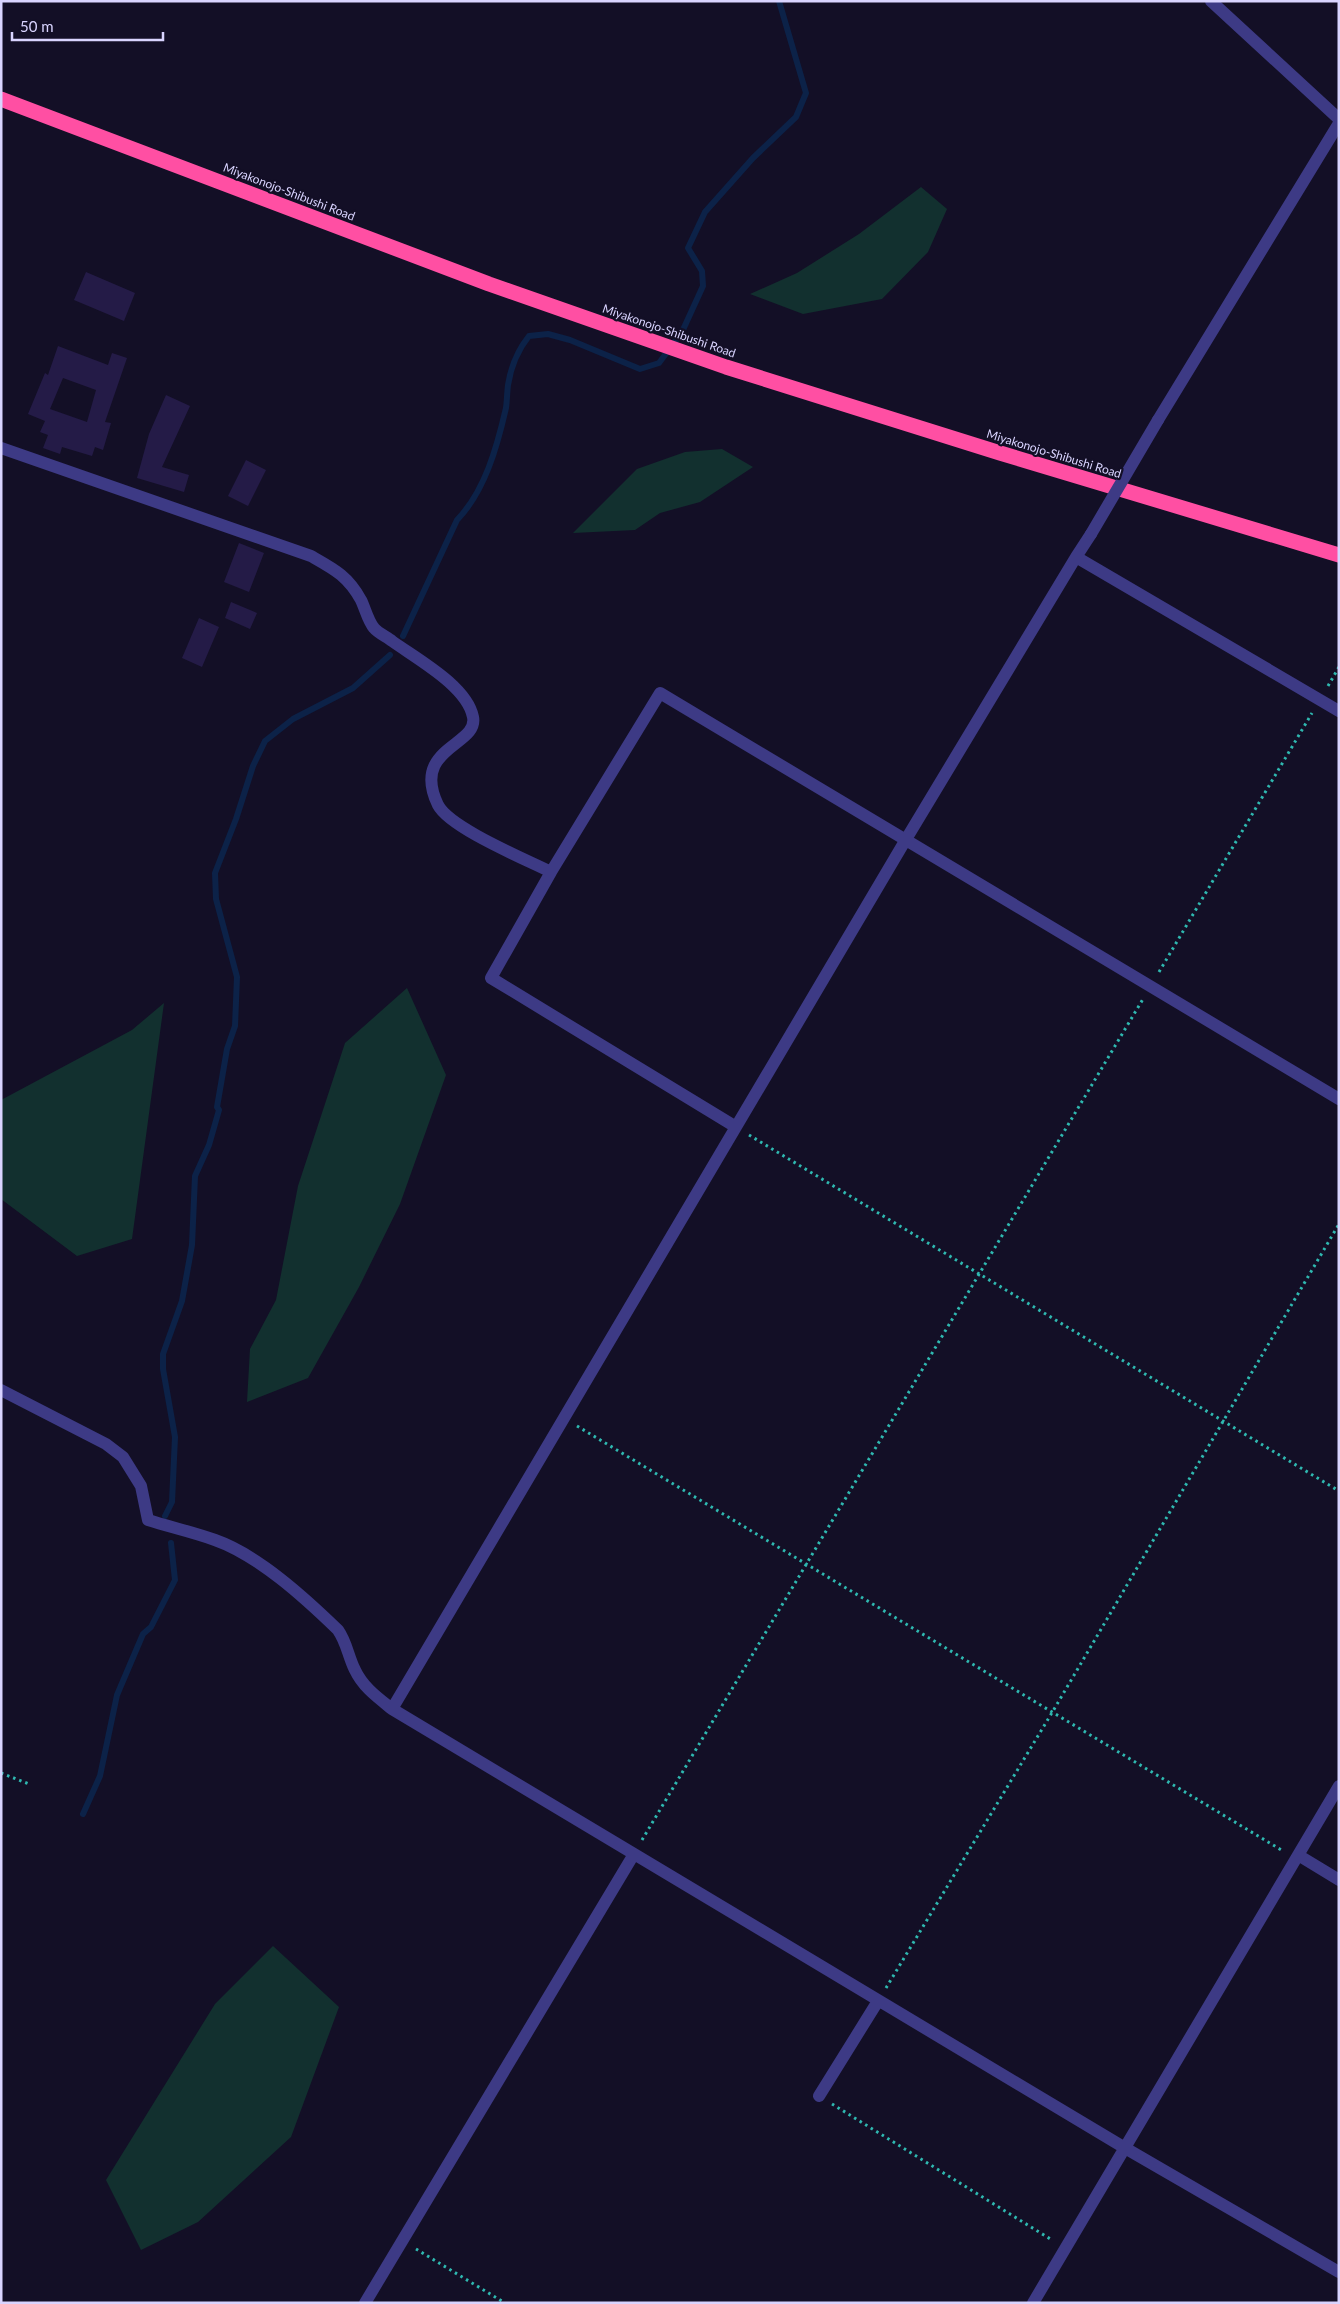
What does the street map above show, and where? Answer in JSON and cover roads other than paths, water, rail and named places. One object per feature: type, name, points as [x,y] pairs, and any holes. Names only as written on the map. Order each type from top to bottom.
[{"type":"highway","name":"Miyakonojo-Shibushi Road","points":[[4,101],[490,284],[726,366],[1028,462],[1339,555]]},
{"type":"street","points":[[392,1709],[905,841],[1339,121],[1211,1]]},
{"type":"street","points":[[1,448],[311,556],[339,571],[352,585],[373,627],[456,687],[470,706],[474,720],[470,730],[441,756],[432,768],[430,786],[439,807],[460,826],[551,872]]},
{"type":"street","points":[[1076,557],[1339,711]]},
{"type":"street","points":[[736,1127],[490,978],[551,872],[660,694],[1339,1099]]},
{"type":"street","points":[[1,1390],[106,1444],[123,1457],[141,1486],[148,1520],[215,1540],[252,1558],[338,1630],[346,1642],[354,1669],[364,1686],[392,1709],[1125,2148],[1339,2272]]},
{"type":"street","points":[[1033,2303],[1339,1786]]},
{"type":"street","points":[[365,2303],[634,1854]]},
{"type":"street","points":[[1297,1857],[1339,1880]]},
{"type":"street","points":[[819,2096],[878,2001]]},
{"type":"waterway","points":[[403,636],[457,520],[475,496],[489,468],[506,408],[511,371],[521,347],[529,336],[548,334],[570,340],[640,369],[659,363],[682,332],[703,286],[702,271],[688,248],[705,212],[753,158],[796,117],[806,93],[779,1]]},
{"type":"waterway","points":[[165,1516],[172,1502],[175,1437],[163,1369],[163,1354],[182,1301],[192,1245],[195,1176],[209,1145],[219,1110],[217,1107],[227,1049],[235,1026],[237,977],[216,899],[215,873],[236,819],[253,766],[265,741],[293,719],[353,688],[390,655]]},
{"type":"waterway","points":[[83,1814],[100,1776],[117,1695],[143,1634],[151,1627],[175,1580],[171,1543]]}]
